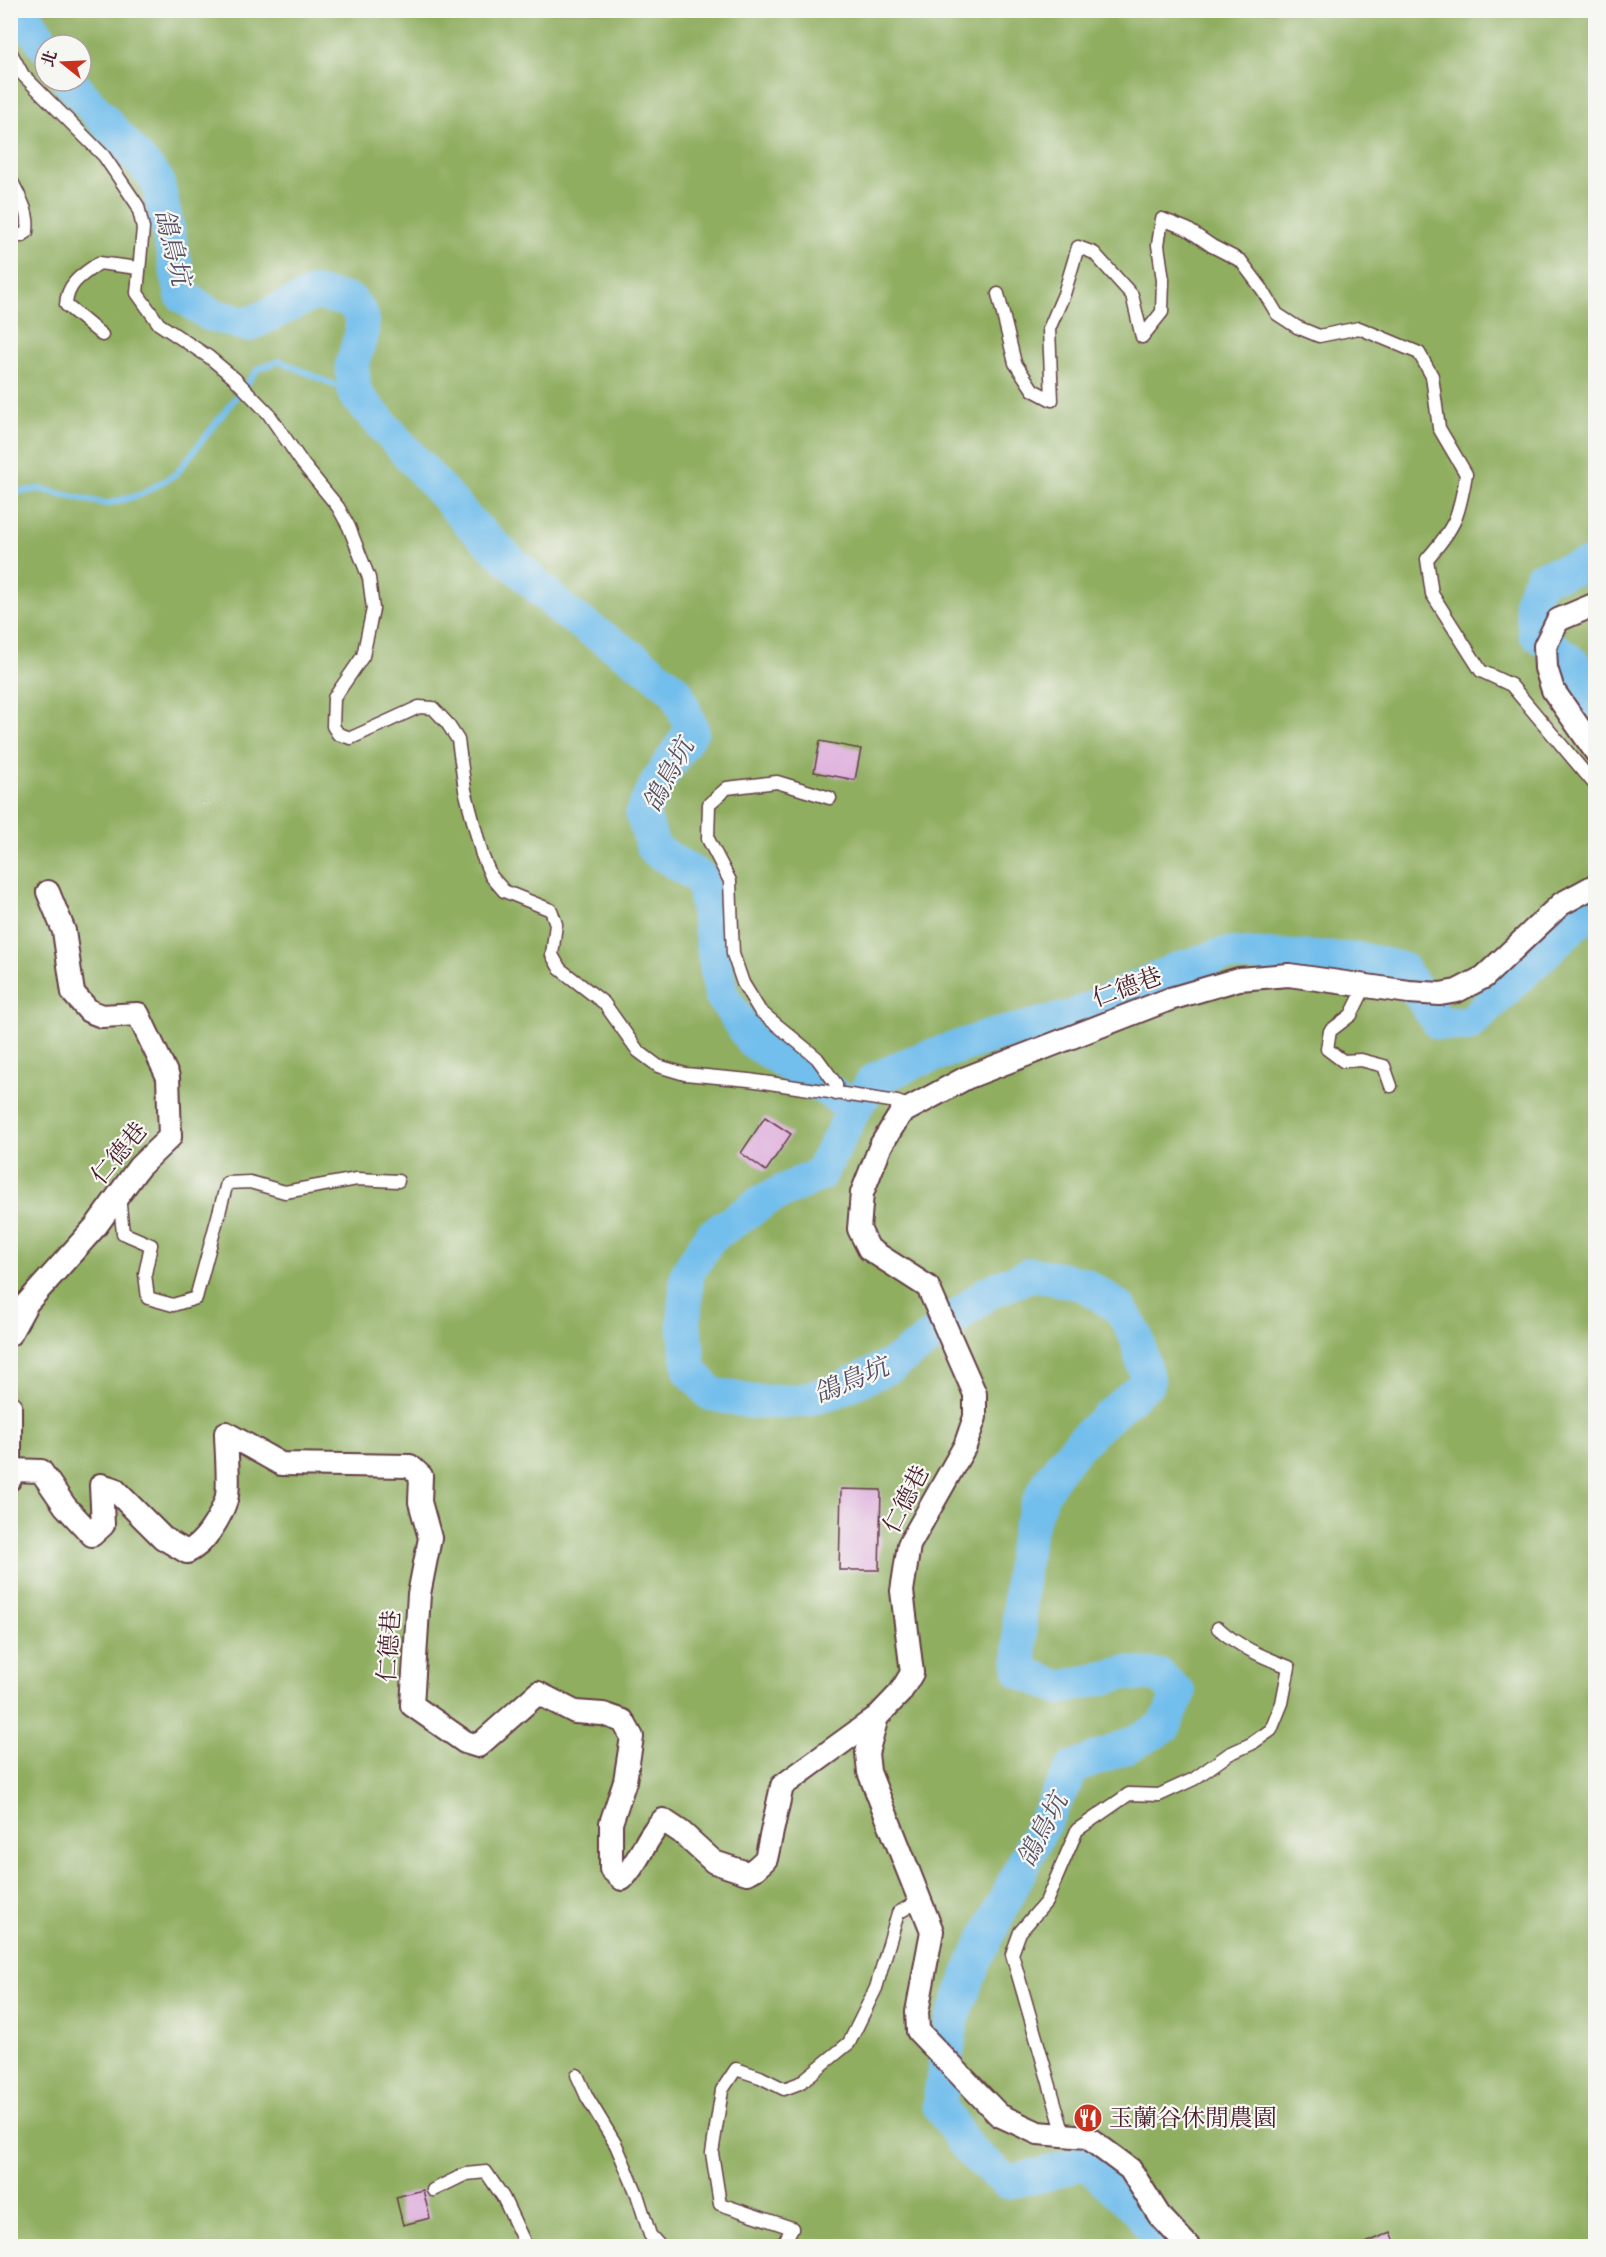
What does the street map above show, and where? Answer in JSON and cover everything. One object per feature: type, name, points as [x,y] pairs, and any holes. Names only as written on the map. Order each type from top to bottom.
[{"type":"street","points":[[1596,603],[1558,620],[1545,646],[1546,668],[1553,690],[1596,752]]},
{"type":"street","name":"仁德巷","points":[[10,1406],[11,1474],[41,1472],[65,1506],[92,1535],[103,1525],[101,1485],[114,1489],[163,1538],[187,1552],[206,1539],[226,1499],[226,1433],[281,1464],[410,1466],[421,1476],[420,1502],[430,1538],[419,1594],[412,1705],[465,1742],[478,1746],[538,1693],[575,1712],[603,1714],[623,1721],[632,1737],[625,1781],[612,1823],[611,1869],[622,1879],[632,1869],[653,1830],[663,1820],[681,1832],[714,1862],[747,1873],[766,1859],[782,1786],[877,1717],[900,1693],[912,1672],[902,1591],[909,1545],[965,1446],[975,1417],[975,1394],[928,1287],[869,1249],[859,1229],[862,1194],[880,1145],[905,1104],[1170,999],[1239,979],[1289,975],[1409,992],[1440,994],[1457,991],[1484,977],[1561,904],[1596,885]]},
{"type":"street","name":"仁德巷","points":[[10,1334],[27,1303],[96,1226],[139,1167],[170,1137],[168,1077],[138,1014],[102,1016],[89,1011],[73,993],[64,931],[48,892]]},
{"type":"street","name":"仁德巷","points":[[877,1717],[867,1753],[869,1772],[932,1931],[917,2012],[918,2031],[999,2115],[1038,2133],[1064,2135]]},
{"type":"street","points":[[1064,2135],[1087,2137],[1130,2169],[1159,2215],[1188,2247]]},
{"type":"lane","points":[[10,51],[23,75],[104,156],[138,206],[143,228],[137,292],[159,324],[209,357],[234,378],[268,413],[303,464],[338,507],[349,527],[369,578],[373,609],[363,656],[334,698],[333,726],[338,734],[351,738],[419,707],[433,708],[458,740],[465,790],[482,855],[491,876],[504,891],[551,909],[556,924],[552,955],[560,969],[604,1003],[638,1051],[658,1066],[685,1074],[749,1080],[905,1104]]},
{"type":"lane","points":[[10,178],[26,209],[28,222],[27,232],[21,236],[10,231]]},
{"type":"lane","points":[[998,294],[1015,363],[1034,390],[1052,400],[1049,329],[1064,294],[1078,247],[1094,253],[1132,295],[1142,337],[1162,312],[1163,280],[1158,245],[1162,219],[1187,229],[1212,246],[1241,261],[1277,314],[1298,327],[1318,336],[1359,328],[1419,353],[1432,376],[1440,428],[1466,474],[1459,513],[1447,537],[1427,559],[1432,594],[1481,671],[1511,685],[1596,786]]},
{"type":"lane","points":[[102,335],[66,305],[66,293],[75,281],[99,263],[138,268]]},
{"type":"lane","points":[[830,798],[777,782],[727,788],[709,804],[708,838],[730,881],[733,954],[743,982],[760,1011],[817,1058],[836,1084],[836,1094]]},
{"type":"lane","points":[[1365,987],[1351,1015],[1330,1031],[1327,1049],[1343,1061],[1361,1060],[1384,1066],[1391,1086]]},
{"type":"lane","points":[[119,1194],[123,1233],[151,1245],[145,1274],[148,1298],[173,1305],[196,1298],[227,1183],[250,1182],[285,1192],[357,1179],[398,1181]]},
{"type":"lane","points":[[1064,2135],[1012,1954],[1020,1932],[1046,1902],[1077,1830],[1129,1794],[1159,1795],[1194,1779],[1229,1754],[1251,1744],[1271,1730],[1282,1703],[1289,1667],[1234,1642],[1218,1628]]},
{"type":"lane","points":[[773,2247],[784,2243],[792,2228],[720,2204],[712,2153],[722,2090],[736,2069],[760,2077],[784,2089],[800,2083],[849,2043],[876,1988],[898,1913],[920,1900]]},
{"type":"lane","points":[[577,2074],[587,2097],[616,2145],[637,2194],[650,2235],[660,2247]]},
{"type":"lane","points":[[433,2190],[466,2174],[486,2172],[502,2197],[526,2247]]},
{"type":"green space","points":[[11,11],[1595,11],[1595,2246],[11,2246]]},
{"type":"building","points":[[820,741],[861,749],[855,780],[814,772]]},
{"type":"building","points":[[765,1117],[791,1134],[766,1171],[741,1153]]},
{"type":"building","points":[[841,1489],[881,1490],[879,1570],[839,1570]]},
{"type":"building","points":[[423,2190],[430,2218],[403,2225],[396,2197]]},
{"type":"building","points":[[1391,2232],[1397,2246],[1359,2246]]},
{"type":"waterway","name":"鴿鳥坑","points":[[17,10],[26,17],[36,33]]},
{"type":"waterway","name":"鴿鳥坑","points":[[80,93],[157,180],[182,295],[209,314],[248,325],[315,293],[351,301],[362,316],[362,332],[352,365],[355,394],[470,523],[566,613],[648,668],[677,692],[692,730],[658,781],[642,813],[654,849],[702,879],[721,994],[752,1041],[855,1108]]},
{"type":"waterway","points":[[10,493],[40,489],[106,504],[140,495],[176,474],[258,369],[280,361],[355,394]]},
{"type":"waterway","points":[[1596,563],[1541,578],[1531,600],[1535,632],[1575,665],[1596,704]]},
{"type":"waterway","name":"鴿鳥坑","points":[[1164,2246],[1138,2209],[1085,2162],[1043,2175],[1007,2182],[968,2149],[939,2105],[952,2020],[975,1961],[1073,1768],[1125,1747],[1164,1727],[1179,1694],[1160,1676],[1125,1673],[1061,1688],[1021,1672],[1022,1568],[1033,1518],[1043,1494],[1065,1460],[1099,1425],[1148,1382],[1136,1336],[1120,1308],[1083,1284],[1032,1274],[987,1293],[892,1365],[836,1391],[799,1401],[753,1402],[711,1394],[690,1370],[684,1324],[687,1274],[710,1237],[767,1199],[820,1174],[855,1108],[874,1080],[911,1063],[985,1038],[1072,1017],[1175,970],[1226,954],[1364,960],[1402,969],[1439,1023],[1468,1025],[1577,922],[1596,911]]},
{"type":"place","name":"玉蘭谷休閒農園","points":[[1088,2118]]}]
